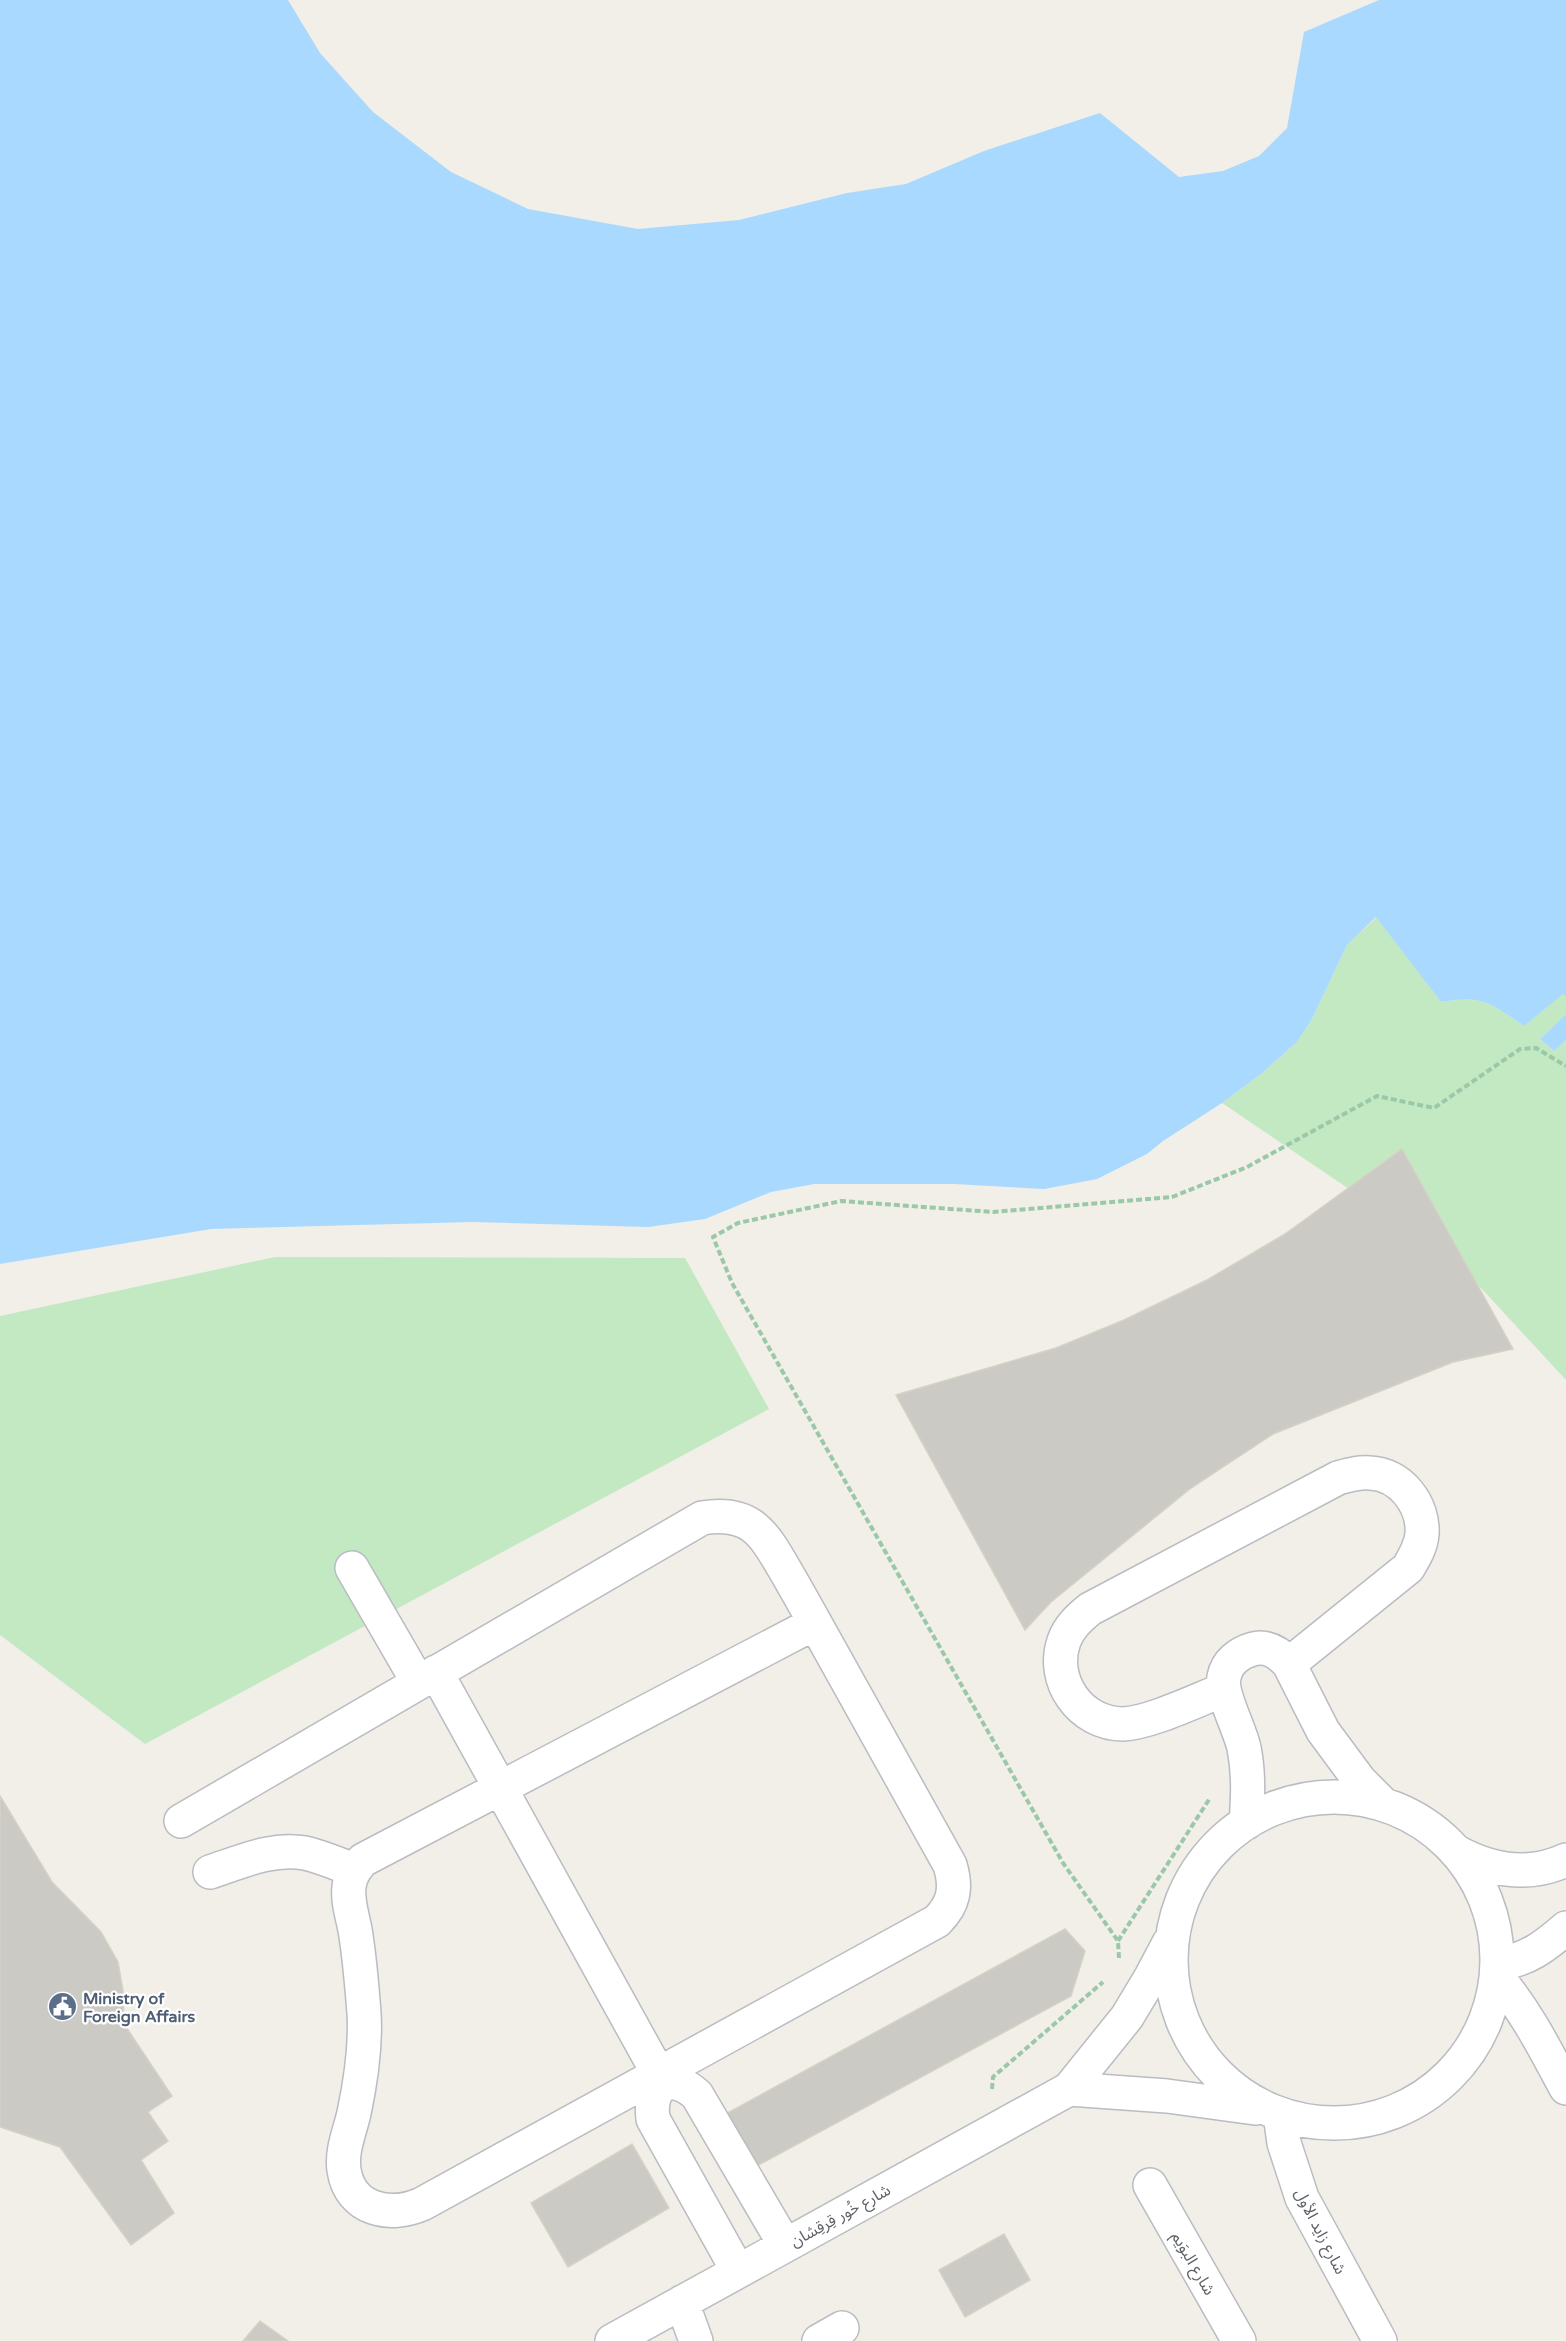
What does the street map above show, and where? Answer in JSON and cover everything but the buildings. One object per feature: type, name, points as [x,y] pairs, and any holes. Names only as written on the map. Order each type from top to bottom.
[{"type":"street","points":[[1223,1690],[1143,1720],[1124,1724],[1104,1721],[1078,1705],[1062,1680],[1060,1659],[1064,1640],[1074,1622],[1090,1609],[1338,1478],[1355,1473],[1372,1472],[1389,1478],[1404,1488],[1415,1502],[1421,1518],[1422,1536],[1417,1553],[1407,1568],[1289,1664]]},
{"type":"street","points":[[181,1821],[702,1518],[717,1515],[732,1516],[746,1521],[760,1530],[770,1544],[815,1623],[950,1866],[954,1889],[952,1901],[937,1921],[661,2078],[407,2211],[389,2212],[372,2207],[358,2197],[349,2186],[344,2172],[343,2157],[362,2075],[364,2020],[360,1965],[348,1890],[354,1870],[363,1860],[815,1623]]},
{"type":"street","points":[[352,1568],[500,1788],[661,2078],[688,2087],[697,2095],[785,2245]]},
{"type":"street","points":[[1246,1822],[1248,1781],[1244,1748],[1223,1690],[1228,1666],[1246,1651],[1258,1648],[1270,1649],[1281,1655],[1289,1664],[1323,1731],[1354,1773],[1383,1804]]},
{"type":"street","points":[[1457,1852],[1476,1879],[1489,1908],[1496,1940],[1497,1971],[1491,2005],[1478,2038],[1458,2067],[1432,2091],[1401,2109],[1368,2120],[1333,2124],[1298,2120],[1272,2111],[1234,2091],[1209,2067],[1190,2038],[1176,2006],[1170,1971],[1172,1936],[1181,1902],[1197,1871],[1219,1844],[1246,1822],[1278,1807],[1312,1799],[1335,1797],[1359,1799],[1383,1804],[1425,1824],[1457,1852],[1495,1869],[1535,1870],[1566,1860]]},
{"type":"street","points":[[210,1872],[247,1859],[285,1852],[313,1855],[354,1870]]},
{"type":"street","points":[[1497,1971],[1535,1953],[1566,1928]]},
{"type":"street","name":"شارع خُور قِرقِشان","points":[[612,2341],[1069,2089],[1127,2017],[1172,1936]]},
{"type":"street","points":[[1497,1971],[1533,2027],[1566,2088]]},
{"type":"street","points":[[661,2078],[651,2106],[653,2119],[738,2271]]},
{"type":"street","points":[[1069,2089],[1167,2096],[1272,2111]]},
{"type":"street","name":"شارع زايد الأول","points":[[1272,2111],[1302,2198],[1380,2341]]},
{"type":"street","name":"شارع البوَيم","points":[[1150,2185],[1239,2341]]},
{"type":"street","points":[[682,2302],[696,2341]]},
{"type":"path","points":[[1113,1968],[1119,1958],[1118,1941],[1057,1853],[732,1283],[713,1237],[738,1223],[841,1201],[993,1212],[1172,1197],[1247,1167],[1377,1096],[1434,1108],[1520,1049],[1536,1048],[1566,1066]]},
{"type":"path","points":[[1118,1941],[1210,1797]]},
{"type":"path","points":[[1000,2127],[990,2099],[993,2077],[1108,1978]]},
{"type":"green space","points":[[1377,917],[1441,1002],[1477,1000],[1494,1006],[1524,1026],[1563,993],[1566,997],[1566,1014],[1540,1039],[1554,1051],[1566,1040],[1566,1380],[1457,1262],[1222,1103],[1261,1074],[1297,1042],[1312,1019],[1347,945]]},
{"type":"green space","points":[[275,1257],[685,1258],[769,1409],[145,1744],[0,1635],[0,1316]]},
{"type":"water","points":[[0,0],[288,0],[320,53],[373,112],[451,172],[528,209],[638,229],[739,220],[847,193],[906,184],[984,151],[1100,113],[1179,177],[1223,171],[1259,156],[1287,128],[1304,32],[1379,0],[1566,0],[1566,997],[1563,994],[1524,1026],[1494,1006],[1477,1000],[1441,1002],[1376,917],[1347,945],[1312,1019],[1297,1042],[1261,1074],[1222,1103],[1147,1154],[1097,1179],[1044,1189],[954,1184],[814,1184],[771,1192],[705,1219],[648,1227],[472,1222],[211,1229],[0,1264]]},
{"type":"water","points":[[1566,1014],[1566,1040],[1554,1051],[1540,1039]]},
{"type":"place","name":"Ministry of Foreign Affairs","points":[[62,2007]]}]
